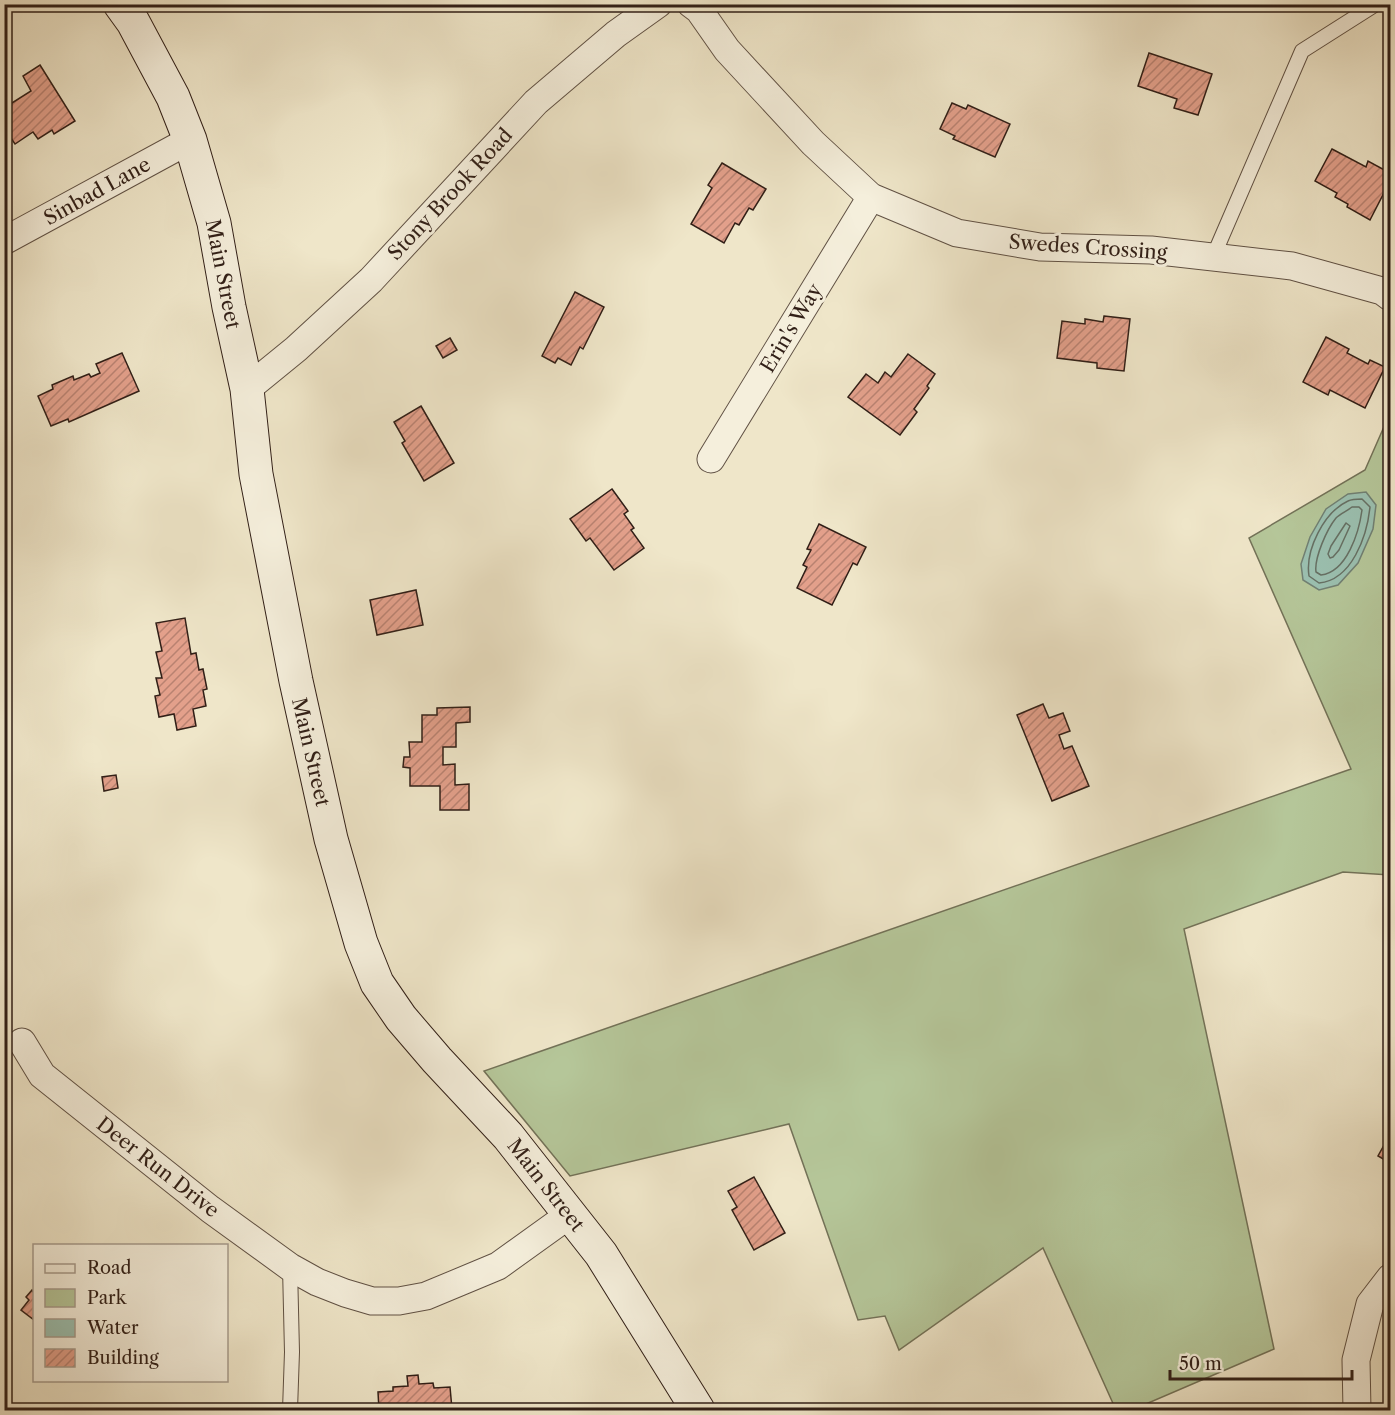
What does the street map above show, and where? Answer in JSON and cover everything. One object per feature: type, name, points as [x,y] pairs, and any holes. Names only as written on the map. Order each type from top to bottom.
[{"type":"main road","name":"Main Street","points":[[120,4],[133,22],[173,96],[190,140],[214,223],[247,389],[256,474],[296,681],[331,839],[361,943],[377,983],[401,1018],[508,1136],[601,1254],[698,1410]]},
{"type":"street","name":"Stony Brook Road","points":[[247,389],[296,349],[371,280],[536,102],[616,34],[658,4]]},
{"type":"street","name":"Swedes Crossing","points":[[691,4],[699,10],[727,50],[813,143],[871,197],[957,233],[1040,247],[1151,250],[1292,266],[1382,291],[1390,297]]},
{"type":"street","name":"Sinbad Lane","points":[[4,242],[190,140]]},
{"type":"street","name":"Erin's Way","points":[[711,459],[871,197]]},
{"type":"street","name":"Deer Run Drive","points":[[22,1042],[42,1075],[210,1209],[290,1267],[317,1282],[345,1293],[372,1301],[399,1302],[426,1296],[498,1266],[569,1215]]},
{"type":"street","points":[[1357,1410],[1356,1360],[1370,1304],[1390,1278]]},
{"type":"lane","points":[[1213,257],[1302,51],[1376,4]]},
{"type":"lane","points":[[290,1267],[292,1352],[290,1410]]},
{"type":"green space","points":[[1390,413],[1390,875],[1343,872],[1184,929],[1274,1349],[1132,1410],[1116,1410],[1043,1248],[899,1350],[885,1316],[858,1320],[789,1124],[570,1176],[484,1071],[1351,769],[1249,538],[1365,470]]},
{"type":"water","points":[[1366,492],[1376,505],[1373,529],[1358,563],[1338,585],[1319,590],[1303,580],[1301,564],[1310,537],[1326,509],[1348,494]]},
{"type":"building","points":[[1149,53],[1212,74],[1198,115],[1174,108],[1177,99],[1138,86]]},
{"type":"building","points":[[40,65],[75,121],[54,134],[52,130],[38,139],[33,132],[15,144],[4,128],[4,108],[31,91],[23,76]]},
{"type":"building","points":[[952,103],[966,109],[968,105],[1010,124],[995,157],[953,139],[955,136],[940,129]]},
{"type":"building","points":[[1332,149],[1366,167],[1368,161],[1390,173],[1390,181],[1370,220],[1347,207],[1348,204],[1335,197],[1337,193],[1315,181]]},
{"type":"building","points":[[722,163],[766,189],[753,210],[749,208],[739,225],[735,223],[724,243],[691,224],[712,188],[708,185]]},
{"type":"building","points":[[575,292],[604,307],[583,349],[580,347],[571,365],[558,358],[555,363],[542,356]]},
{"type":"building","points":[[1104,316],[1130,319],[1124,371],[1097,368],[1097,363],[1057,358],[1062,321],[1085,324],[1085,319],[1103,322]]},
{"type":"building","points":[[1326,337],[1349,349],[1347,353],[1368,364],[1370,360],[1385,367],[1365,408],[1330,390],[1328,395],[1303,382]]},
{"type":"building","points":[[450,338],[457,350],[443,358],[436,346]]},
{"type":"building","points":[[122,353],[139,391],[69,422],[68,419],[51,426],[38,396],[53,389],[52,385],[73,376],[74,380],[89,374],[91,377],[100,373],[96,364]]},
{"type":"building","points":[[908,354],[935,374],[927,386],[929,388],[914,409],[917,412],[900,435],[848,397],[866,374],[878,383],[885,372],[891,377]]},
{"type":"building","points":[[421,406],[454,463],[424,481],[402,443],[405,441],[394,422]]},
{"type":"building","points":[[612,489],[628,511],[624,514],[634,528],[631,530],[644,548],[614,570],[590,538],[586,541],[570,519]]},
{"type":"building","points":[[819,524],[866,547],[857,565],[853,563],[832,605],[797,588],[807,567],[803,565],[811,550],[807,549]]},
{"type":"building","points":[[416,590],[423,625],[377,635],[370,600]]},
{"type":"building","points":[[185,618],[191,654],[196,653],[199,670],[203,669],[207,689],[203,690],[206,706],[193,709],[196,726],[177,730],[174,714],[159,717],[155,696],[160,695],[156,678],[162,678],[156,652],[162,651],[156,623]]},
{"type":"building","points":[[1043,704],[1049,718],[1063,713],[1070,731],[1059,735],[1064,749],[1072,746],[1089,786],[1052,801],[1017,715]]},
{"type":"building","points":[[470,707],[470,722],[456,723],[456,747],[443,747],[443,765],[455,764],[455,785],[469,784],[469,810],[440,810],[440,786],[410,786],[410,768],[403,767],[404,757],[410,757],[409,742],[422,742],[422,715],[437,715],[437,708]]},
{"type":"building","points":[[116,775],[118,788],[104,791],[102,777]]},
{"type":"building","points":[[1388,1138],[1390,1139],[1390,1163],[1378,1156]]},
{"type":"building","points":[[754,1177],[785,1233],[754,1250],[732,1210],[737,1207],[728,1191]]},
{"type":"building","points":[[32,1290],[33,1319],[21,1310],[29,1300],[26,1297]]},
{"type":"building","points":[[418,1375],[419,1384],[433,1383],[434,1388],[450,1387],[452,1409],[379,1410],[378,1392],[393,1391],[393,1387],[408,1386],[407,1376]]}]
